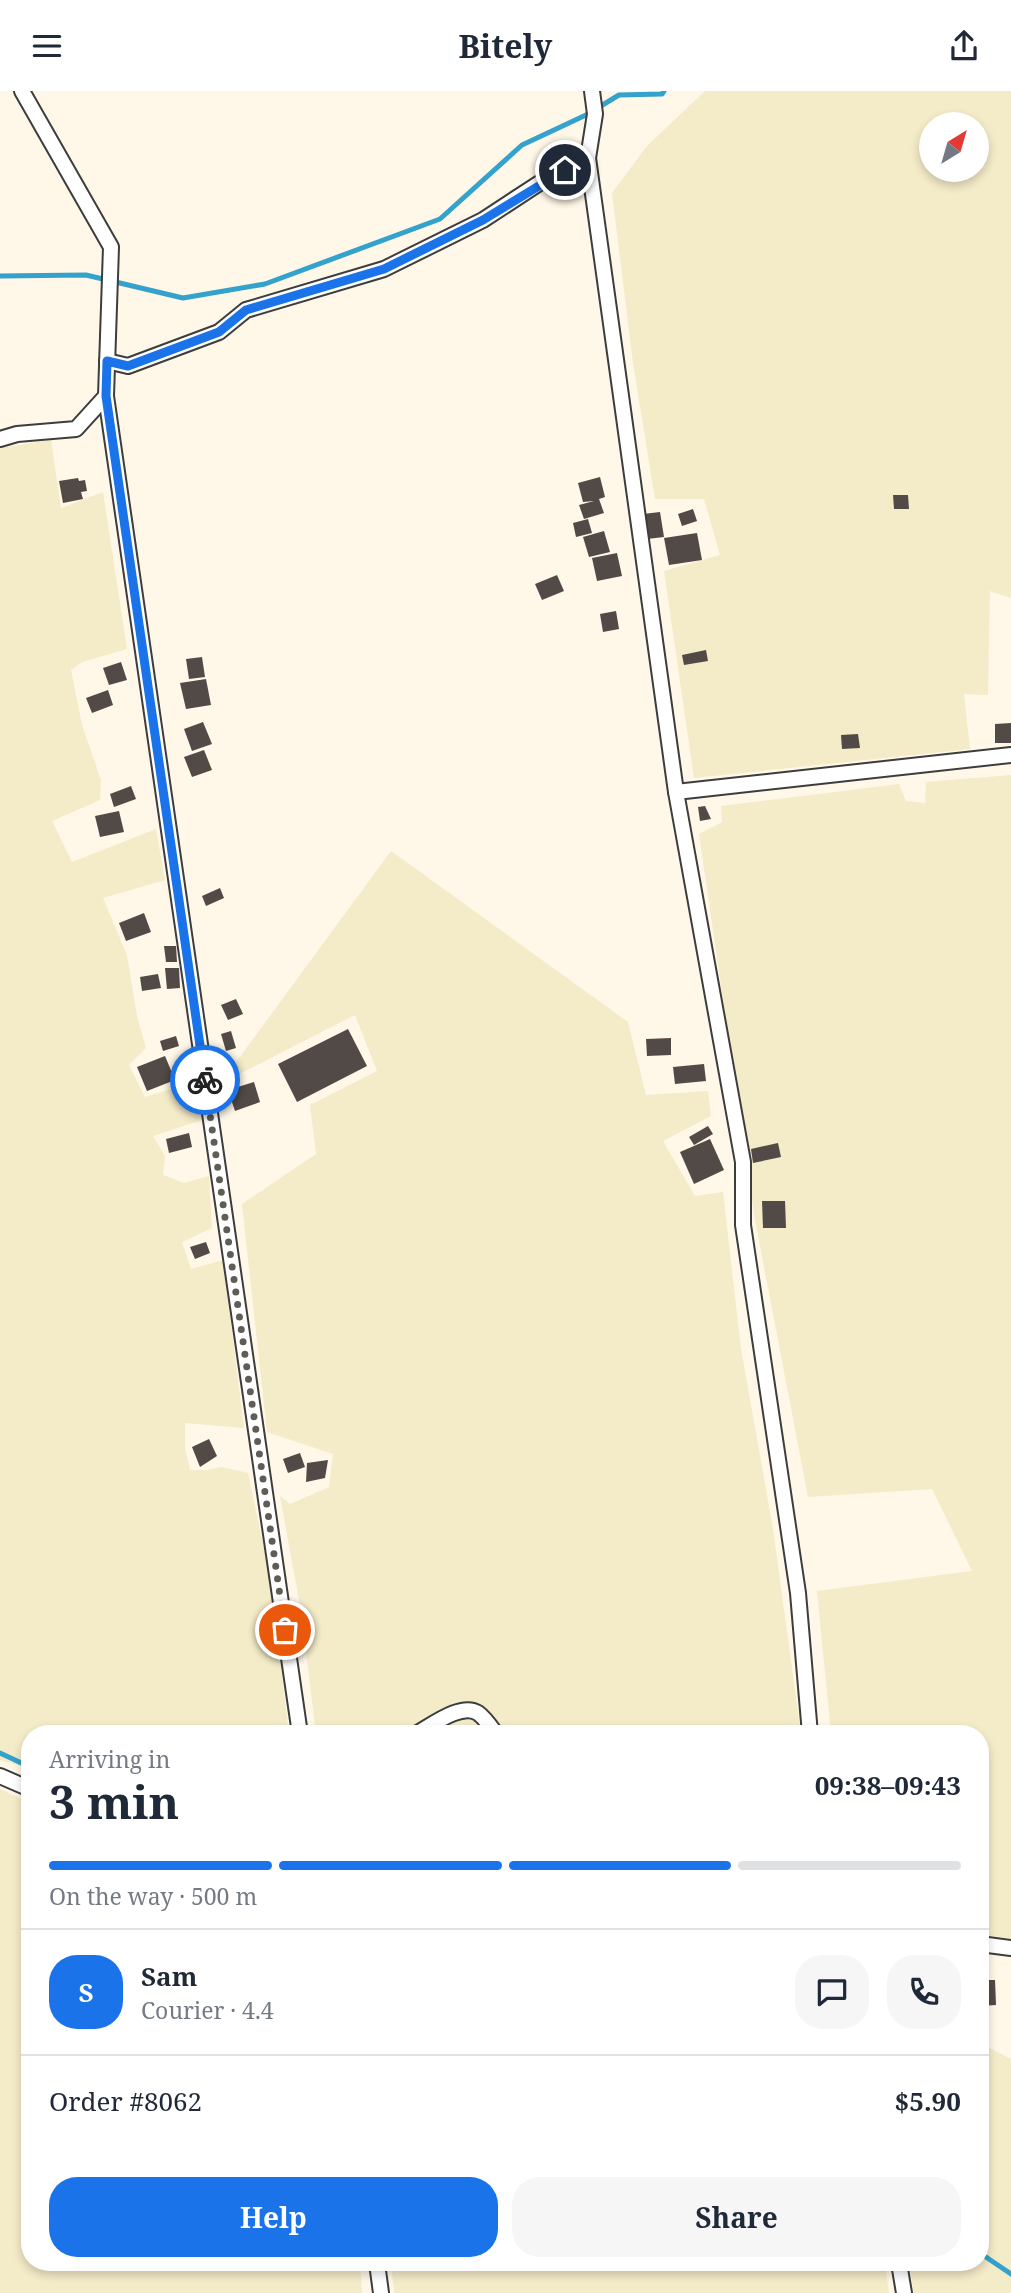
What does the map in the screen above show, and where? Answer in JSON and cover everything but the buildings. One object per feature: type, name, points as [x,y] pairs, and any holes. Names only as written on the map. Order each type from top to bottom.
[{"type":"street","points":[[22,91],[111,247],[106,396],[299,1725]]},
{"type":"street","points":[[592,91],[595,114],[588,158],[676,792],[743,1162],[743,1225],[798,1593],[809,1725]]},
{"type":"street","points":[[107,361],[128,366],[219,332],[246,310],[384,269],[483,220],[541,182],[588,158]]},
{"type":"street","points":[[0,439],[76,429],[106,396]]},
{"type":"street","points":[[676,792],[1011,755]]},
{"type":"street","points":[[433,1725],[460,1711],[472,1710],[480,1714],[489,1725]]},
{"type":"street","points":[[0,1776],[21,1786]]},
{"type":"street","points":[[989,1945],[1011,1948]]},
{"type":"street","points":[[378,2271],[381,2293]]},
{"type":"street","points":[[900,2271],[904,2293]]},
{"type":"shaded area","points":[[705,91],[1011,91],[1011,598],[990,591],[988,695],[964,694],[970,749],[694,778],[664,571],[720,555],[704,499],[655,499],[633,363],[612,193],[647,146]]},
{"type":"shaded area","points":[[51,440],[61,508],[103,492],[127,649],[82,662],[71,670],[82,725],[101,780],[100,800],[52,821],[72,862],[156,829],[165,880],[103,898],[127,955],[137,1016],[146,1048],[129,1065],[145,1097],[200,1080],[205,1119],[153,1136],[165,1156],[163,1175],[184,1183],[209,1176],[212,1228],[182,1242],[191,1269],[223,1260],[244,1428],[185,1423],[185,1449],[190,1470],[221,1467],[248,1473],[270,1577],[288,1725],[21,1725],[21,1766],[0,1760],[0,448]]},
{"type":"shaded area","points":[[1011,775],[1011,1939],[989,1935],[989,1725],[830,1725],[817,1591],[972,1571],[932,1489],[808,1497],[755,1220],[699,834],[722,822],[721,806],[899,784],[906,801],[925,803],[926,782]]},
{"type":"shaded area","points":[[391,851],[628,1022],[646,1095],[708,1091],[711,1116],[663,1141],[695,1196],[723,1192],[741,1349],[773,1529],[800,1725],[315,1725],[301,1611],[280,1496],[290,1504],[329,1487],[333,1454],[267,1432],[242,1204],[316,1154],[310,1105],[377,1071],[355,1015],[220,1084]]},
{"type":"shaded area","points":[[0,1789],[21,1799],[21,2271],[361,2271],[362,2293],[0,2293]]},
{"type":"shaded area","points":[[989,2048],[1011,2059],[1011,2293],[914,2293],[910,2271],[989,2271]]},
{"type":"shaded area","points":[[392,2271],[886,2271],[889,2293],[394,2293]]},
{"type":"waterway","points":[[0,276],[86,275],[183,298],[265,284],[440,219],[522,145],[586,115],[619,95],[662,94],[664,91]]},
{"type":"waterway","points":[[0,1753],[21,1763]]},
{"type":"waterway","points":[[989,2259],[1011,2274]]},
{"type":"way so far","points":[[205,1080],[285,1630]]},
{"type":"route","points":[[205,1080],[106,396],[107,361],[128,366],[219,332],[246,310],[384,269],[483,220],[541,182],[565,170]]}]
